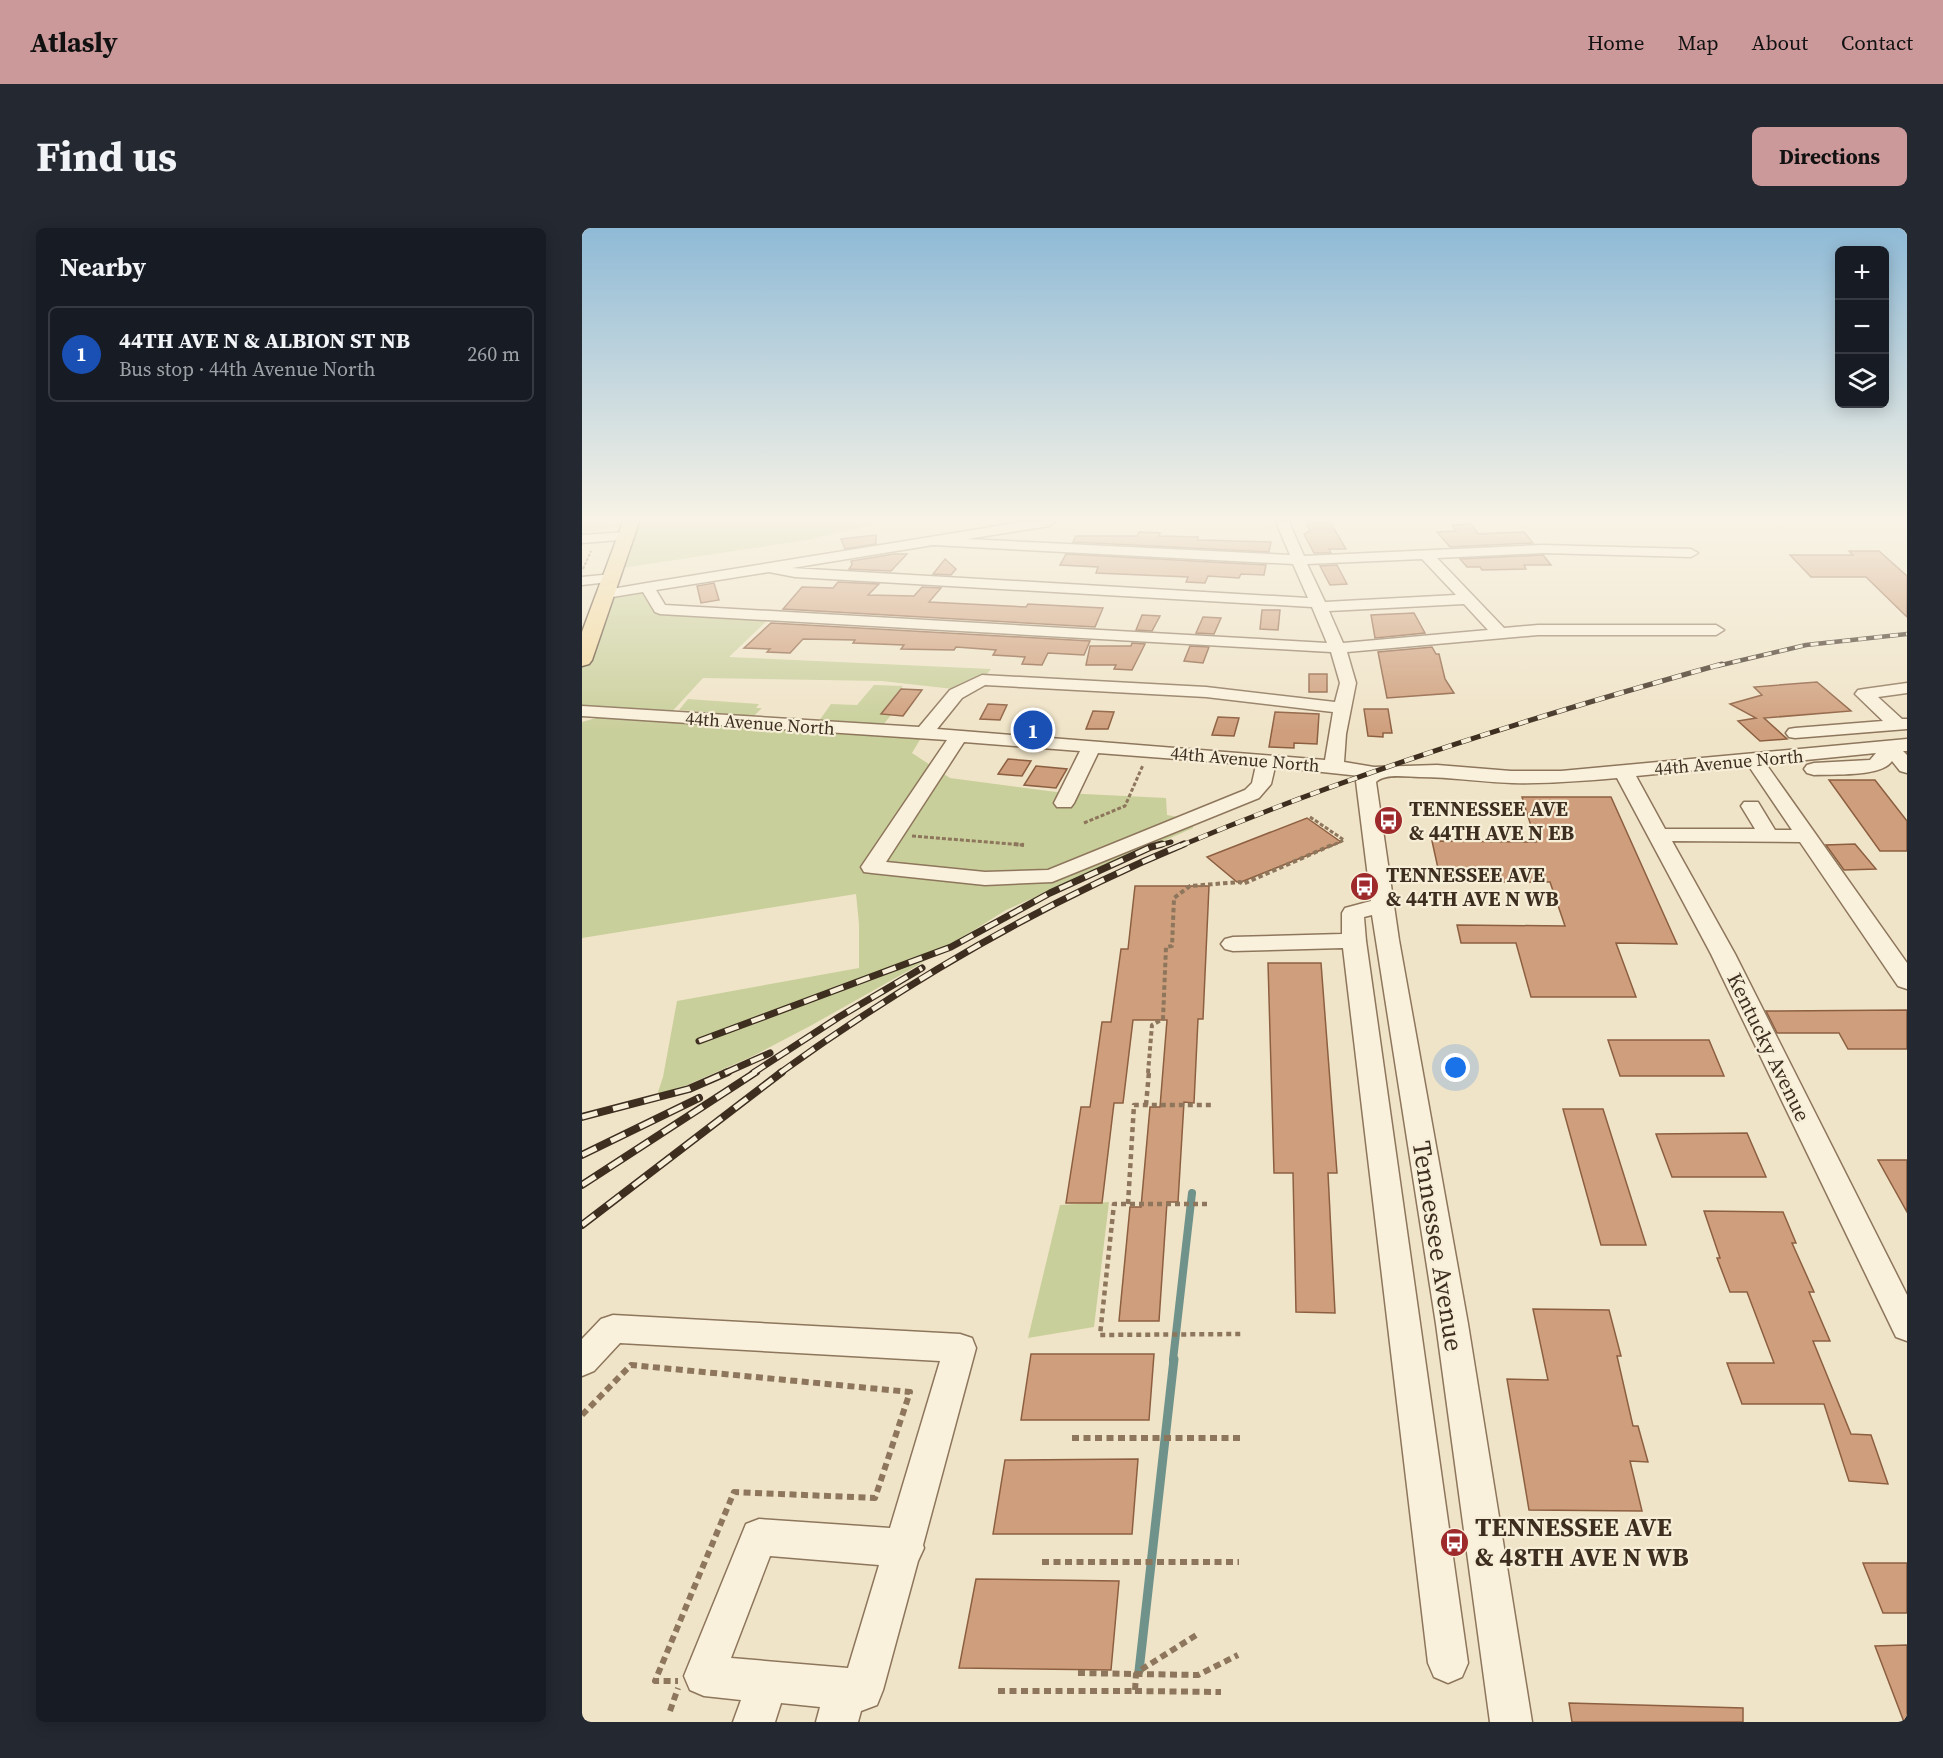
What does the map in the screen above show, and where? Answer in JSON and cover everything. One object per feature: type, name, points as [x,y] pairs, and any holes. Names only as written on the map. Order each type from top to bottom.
[{"type":"main road","points":[[582,660],[607,592]]},
{"type":"street","points":[[650,592],[660,609],[1338,648],[1538,630],[1716,630]]},
{"type":"street","points":[[1102,592],[1319,605],[1468,599]]},
{"type":"street","points":[[1313,592],[1338,648],[1348,683],[1334,766]]},
{"type":"street","points":[[1461,592],[1500,633]]},
{"type":"street","points":[[790,630],[804,617]]},
{"type":"street","points":[[924,733],[956,694],[982,680],[1206,692],[1342,708]]},
{"type":"street","points":[[1902,724],[1864,694],[1907,688]]},
{"type":"street","name":"44th Avenue North","points":[[582,711],[924,733],[1334,766],[1374,773],[1437,771],[1512,777],[1561,777],[1624,772],[1893,746]]},
{"type":"street","points":[[1795,733],[1902,724]]},
{"type":"street","points":[[1861,727],[1893,746],[1907,767]]},
{"type":"street","points":[[959,736],[872,867],[1005,879],[1029,880],[1052,876],[1252,794],[1262,784],[1268,761]]},
{"type":"street","points":[[1814,769],[1874,766],[1882,762],[1893,746]]},
{"type":"street","points":[[1064,803],[1091,747]]},
{"type":"street","points":[[1754,760],[1907,981]]},
{"type":"street","name":"Kentucky Avenue","points":[[1624,772],[1723,954],[1907,1327]]},
{"type":"street","name":"Tennessee Avenue","points":[[1374,773],[1366,781],[1383,905],[1452,1324],[1511,1722]]},
{"type":"street","points":[[1751,806],[1769,836]]},
{"type":"street","points":[[1658,835],[1807,836]]},
{"type":"street","points":[[1383,905],[1353,914],[1354,941],[1448,1663]]},
{"type":"street","points":[[1233,944],[1354,941]]},
{"type":"street","points":[[582,1361],[613,1329],[960,1348],[905,1548],[862,1690],[842,1706],[768,1682],[704,1676],[759,1537],[905,1548]]},
{"type":"street","points":[[754,1722],[768,1682]]},
{"type":"path","points":[[1084,822],[1125,806],[1145,759]]},
{"type":"path","points":[[911,836],[1024,845]]},
{"type":"path","points":[[1128,1204],[1134,1105],[1212,1105]]},
{"type":"path","points":[[1207,1204],[1114,1204],[1100,1335],[1242,1334]]},
{"type":"path","points":[[582,1415],[631,1365],[910,1392],[875,1498]]},
{"type":"path","points":[[1072,1438],[1240,1438]]},
{"type":"path","points":[[1042,1562],[1239,1562]]},
{"type":"path","points":[[1136,1674],[1198,1634]]},
{"type":"path","points":[[1078,1673],[1198,1675],[1238,1655]]},
{"type":"path","points":[[1135,1690],[1136,1674]]},
{"type":"path","points":[[998,1691],[1221,1692]]},
{"type":"green space","points":[[650,592],[660,609],[773,615],[729,657],[991,669],[982,680],[962,690],[882,681],[703,678],[668,716],[924,733],[912,753],[950,778],[1064,793],[1166,798],[1167,815],[1194,820],[1193,828],[1006,910],[915,967],[812,1025],[753,1056],[685,1086],[657,1095],[663,1077],[677,1001],[859,968],[856,894],[582,938],[582,722],[610,714],[582,711],[582,660],[606,594]]},
{"type":"green space","points":[[874,685],[903,686],[881,713],[891,715],[883,725],[819,721],[831,704],[857,705]]},
{"type":"green space","points":[[688,699],[759,704],[756,708],[762,708],[754,716],[679,710]]},
{"type":"green space","points":[[1109,1202],[1094,1327],[1028,1338],[1060,1205]]},
{"type":"building","points":[[698,592],[717,592],[719,600],[701,603]]},
{"type":"building","points":[[798,592],[871,592],[868,595],[914,596],[918,592],[938,592],[929,602],[1103,608],[1095,627],[783,609]]},
{"type":"building","points":[[1881,592],[1907,592],[1907,617]]},
{"type":"building","points":[[1262,610],[1280,610],[1278,630],[1260,629]]},
{"type":"building","points":[[1414,613],[1425,633],[1375,638],[1371,615]]},
{"type":"building","points":[[1142,615],[1160,616],[1152,631],[1136,630]]},
{"type":"building","points":[[1203,617],[1221,618],[1214,634],[1196,633]]},
{"type":"building","points":[[771,623],[1090,641],[1084,655],[1048,653],[1042,665],[1022,664],[1025,657],[993,655],[996,650],[956,647],[954,650],[901,649],[904,645],[853,643],[855,640],[803,639],[790,653],[767,652],[770,649],[744,648]]},
{"type":"building","points":[[1132,643],[1145,644],[1132,670],[1114,669],[1116,665],[1086,665],[1090,646],[1131,646]]},
{"type":"building","points":[[1190,646],[1209,647],[1203,663],[1184,661]]},
{"type":"building","points":[[1432,647],[1436,654],[1439,654],[1445,679],[1454,693],[1387,698],[1378,652]]},
{"type":"building","points":[[1309,674],[1327,674],[1327,692],[1309,692]]},
{"type":"building","points":[[1817,682],[1851,711],[1764,718],[1787,739],[1760,741],[1738,721],[1756,718],[1730,704],[1762,695],[1754,687]]},
{"type":"building","points":[[901,689],[922,690],[903,716],[881,714]]},
{"type":"building","points":[[988,704],[1007,705],[1000,720],[980,719]]},
{"type":"building","points":[[1364,709],[1388,709],[1392,733],[1383,733],[1383,737],[1368,736]]},
{"type":"building","points":[[1093,711],[1114,712],[1108,729],[1086,729]]},
{"type":"building","points":[[1275,712],[1319,714],[1317,744],[1294,743],[1294,748],[1269,747]]},
{"type":"building","points":[[1218,717],[1239,718],[1234,736],[1212,735]]},
{"type":"building","points":[[1008,759],[1031,761],[1022,776],[998,774]]},
{"type":"building","points":[[1036,766],[1067,769],[1056,788],[1024,785]]},
{"type":"building","points":[[1829,780],[1875,780],[1907,821],[1907,851],[1880,851]]},
{"type":"building","points":[[1522,797],[1611,797],[1677,944],[1616,943],[1636,997],[1531,997],[1516,943],[1461,943],[1457,925],[1565,926],[1550,882],[1441,882],[1432,841],[1536,842]]},
{"type":"building","points":[[1307,818],[1341,842],[1241,882],[1237,882],[1207,857]]},
{"type":"building","points":[[1855,844],[1876,869],[1844,870],[1826,845]]},
{"type":"building","points":[[1135,886],[1209,886],[1203,1019],[1198,1019],[1194,1103],[1184,1102],[1178,1202],[1167,1202],[1159,1321],[1119,1321],[1130,1207],[1141,1207],[1150,1107],[1160,1107],[1167,1020],[1133,1020],[1123,1103],[1114,1103],[1102,1203],[1066,1203],[1081,1107],[1090,1107],[1102,1022],[1111,1022],[1121,949],[1128,949]]},
{"type":"building","points":[[1268,963],[1321,963],[1337,1173],[1328,1173],[1335,1313],[1296,1312],[1293,1173],[1274,1173]]},
{"type":"building","points":[[1907,1010],[1907,1049],[1848,1049],[1839,1033],[1777,1033],[1766,1011]]},
{"type":"building","points":[[1608,1040],[1709,1040],[1724,1076],[1620,1076]]},
{"type":"building","points":[[1563,1109],[1603,1109],[1646,1245],[1601,1245]]},
{"type":"building","points":[[1747,1133],[1766,1177],[1672,1177],[1656,1134]]},
{"type":"building","points":[[1878,1160],[1907,1160],[1907,1212]]},
{"type":"building","points":[[1704,1211],[1783,1212],[1796,1243],[1792,1243],[1814,1292],[1809,1292],[1830,1341],[1813,1341],[1851,1434],[1871,1435],[1888,1484],[1849,1481],[1824,1404],[1742,1404],[1727,1363],[1774,1363],[1747,1292],[1730,1292],[1717,1258],[1720,1258]]},
{"type":"building","points":[[1533,1309],[1609,1310],[1621,1356],[1617,1356],[1633,1426],[1638,1426],[1648,1462],[1630,1461],[1642,1511],[1529,1510],[1507,1379],[1548,1380]]},
{"type":"building","points":[[1031,1354],[1154,1354],[1149,1420],[1021,1420]]},
{"type":"building","points":[[1138,1459],[1132,1534],[993,1534],[1005,1460]]},
{"type":"building","points":[[1863,1563],[1907,1563],[1907,1613],[1883,1613]]},
{"type":"building","points":[[976,1579],[1119,1581],[1111,1670],[959,1668]]},
{"type":"building","points":[[1907,1645],[1907,1722],[1904,1722],[1875,1646]]},
{"type":"building","points":[[1569,1703],[1743,1708],[1743,1722],[1572,1722]]},
{"type":"waterway","points":[[1173,1360],[1192,1193]]},
{"type":"waterway","points":[[1139,1671],[1174,1359]]},
{"type":"railway","points":[[1717,666],[1806,645],[1907,634]]},
{"type":"railway","points":[[1180,846],[1246,819],[1448,746],[1722,664]]},
{"type":"railway","points":[[1156,846],[1171,842]]},
{"type":"railway","points":[[699,1041],[951,947],[1050,893],[1162,844]]},
{"type":"railway","points":[[780,1073],[876,1007],[975,947],[1078,892],[1184,844]]},
{"type":"railway","points":[[753,1073],[839,1017],[922,968]]},
{"type":"railway","points":[[725,1073],[770,1053]]},
{"type":"railway","points":[[582,1117],[689,1089],[728,1072]]},
{"type":"railway","points":[[582,1185],[756,1072]]},
{"type":"railway","points":[[582,1225],[782,1072]]},
{"type":"railway","points":[[582,1155],[699,1098]]},
{"type":"place","name":"44TH AVE N & ALBION ST NB","points":[[1033,730]]},
{"type":"place","name":"TENNESSEE AVE & 44TH AVE N EB","points":[[1388,820]]},
{"type":"place","name":"TENNESSEE AVE & 44TH AVE N WB","points":[[1365,886]]},
{"type":"place","name":"TENNESSEE AVE & 48TH AVE N WB","points":[[1454,1542]]}]
